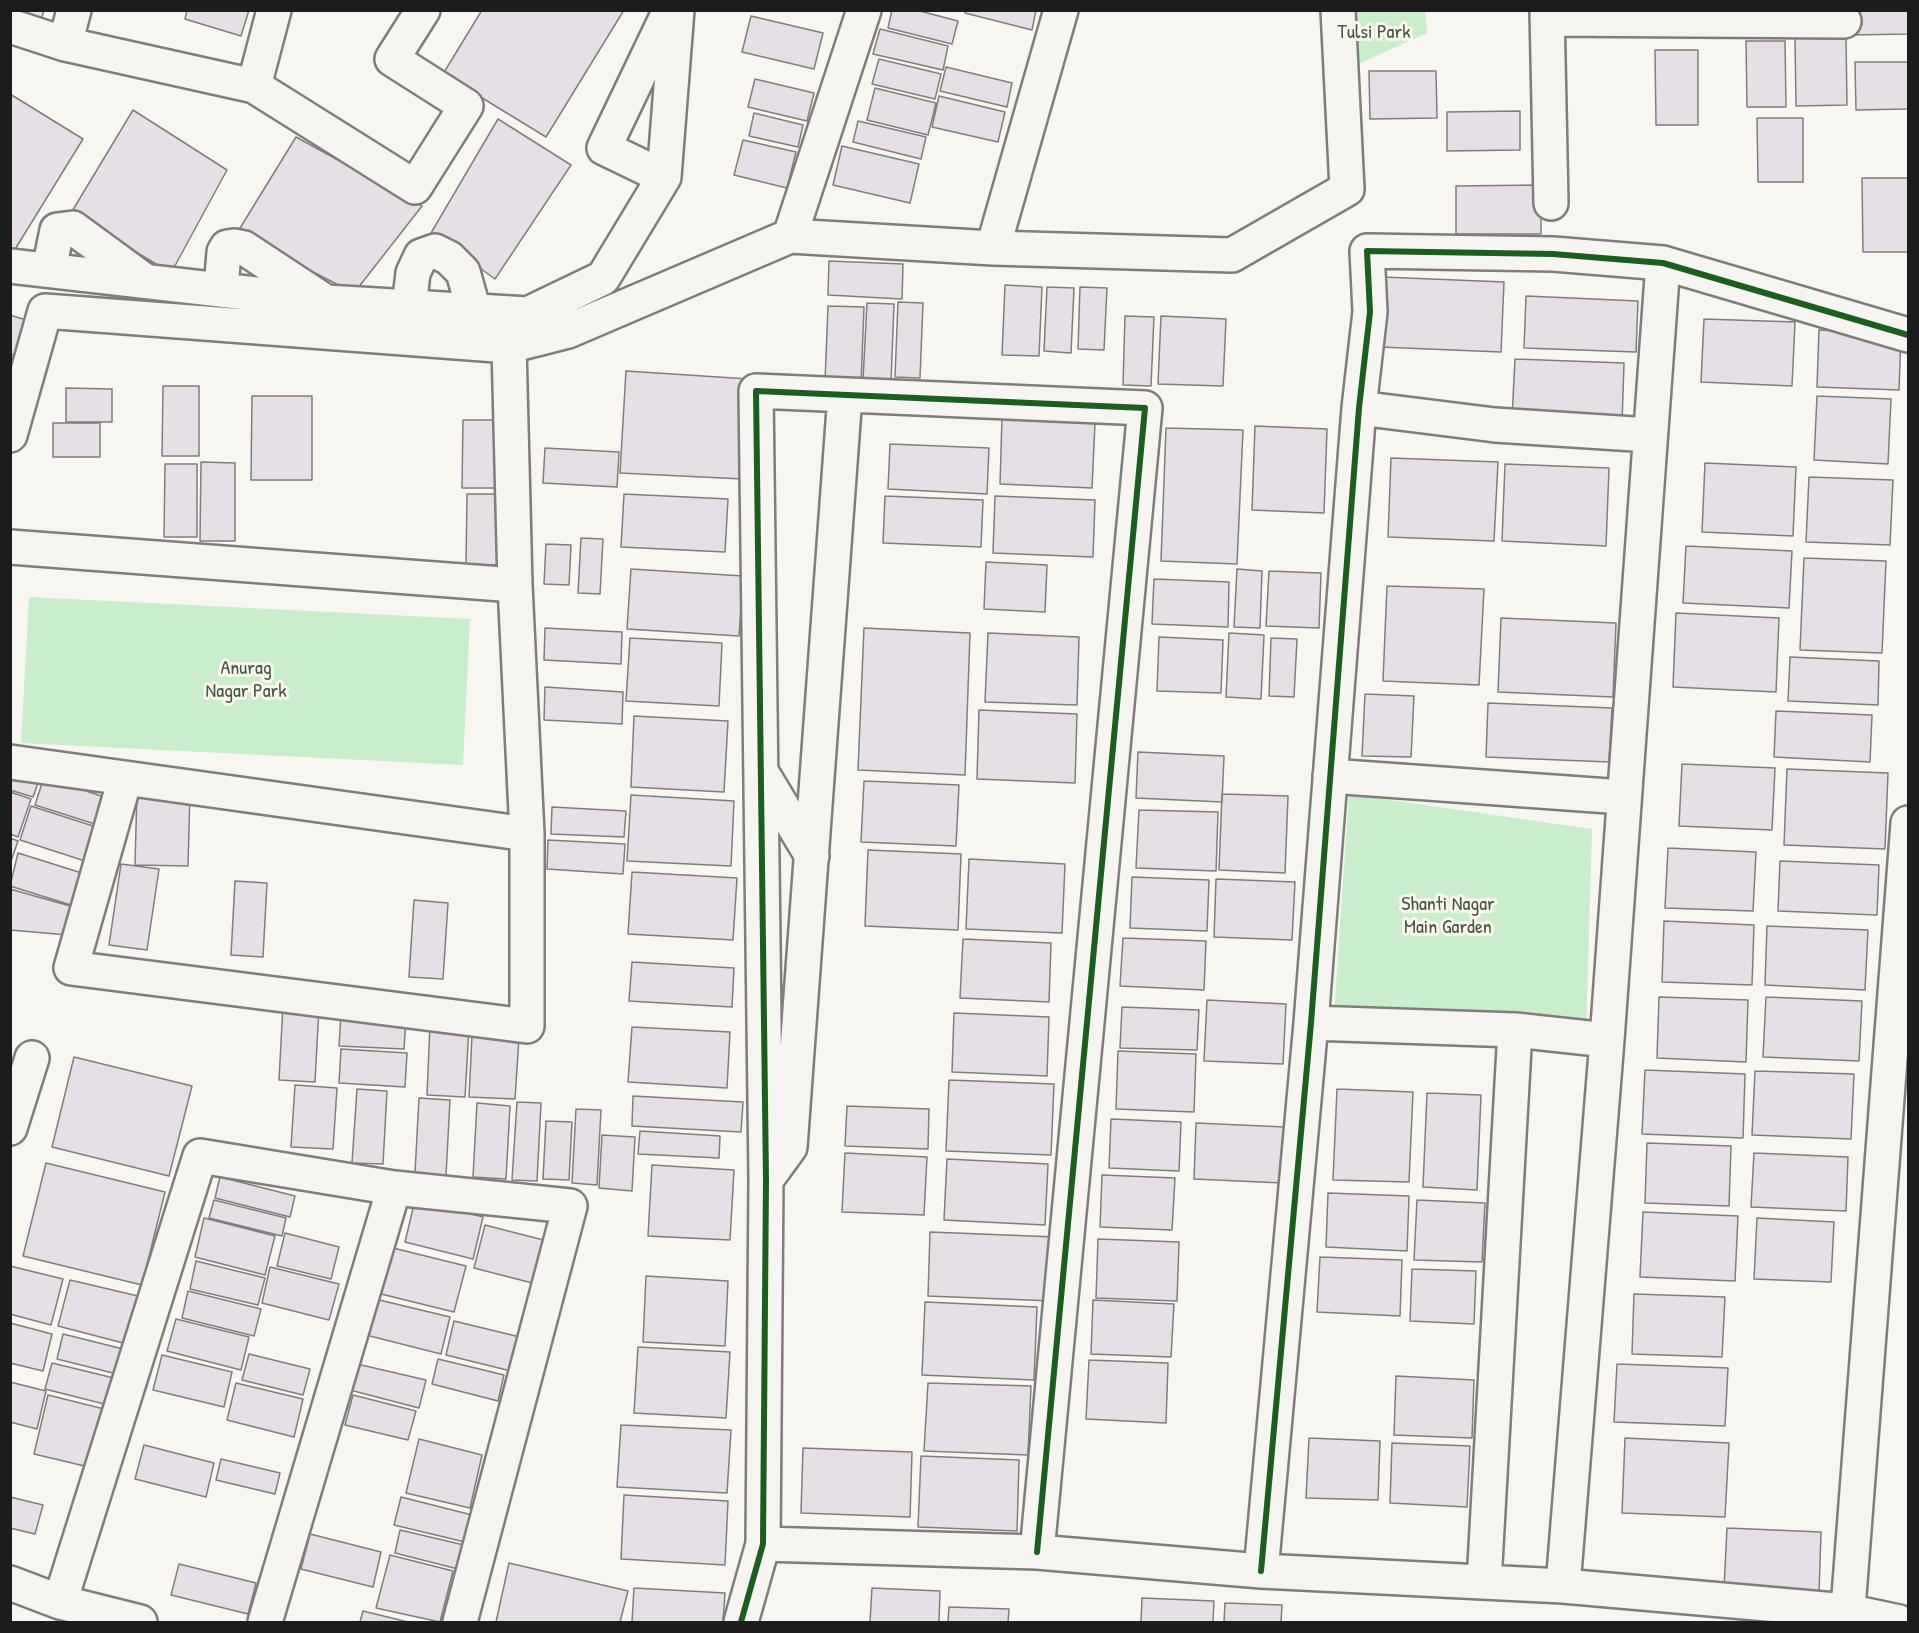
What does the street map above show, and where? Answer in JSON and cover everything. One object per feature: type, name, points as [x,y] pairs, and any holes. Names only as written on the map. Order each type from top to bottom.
[{"type":"street","points":[[65,44],[74,10]]},
{"type":"street","points":[[254,86],[274,10]]},
{"type":"street","points":[[10,26],[65,44],[254,86],[415,187],[466,106],[392,59],[423,10]]},
{"type":"street","points":[[663,177],[604,148],[670,10]]},
{"type":"street","points":[[10,266],[326,302],[528,314],[603,278],[663,177],[677,10]]},
{"type":"street","points":[[790,236],[864,10]]},
{"type":"street","points":[[993,248],[1061,10]]},
{"type":"street","points":[[10,435],[45,311],[509,346],[568,331],[790,236],[993,248],[1232,255],[1347,189],[1338,10]]},
{"type":"street","points":[[1551,204],[1547,15],[1844,21]]},
{"type":"street","points":[[49,270],[57,230],[74,228],[144,280]]},
{"type":"street","points":[[222,289],[224,252],[227,247],[234,246],[244,248],[326,302]]},
{"type":"street","points":[[409,307],[413,273],[421,256],[435,251],[449,258],[463,272],[474,311]]},
{"type":"street","points":[[1261,1571],[1311,1023],[1359,408],[1370,312],[1366,251],[1553,254],[1663,263],[1908,335]]},
{"type":"street","points":[[1563,1586],[1607,1040],[1663,263]]},
{"type":"street","points":[[562,297],[568,331]]},
{"type":"street","points":[[125,778],[71,968],[527,1026],[527,834],[516,585],[509,346]]},
{"type":"street","points":[[741,1623],[763,1544],[766,1179],[756,391],[1145,408],[1037,1552]]},
{"type":"street","points":[[766,1179],[790,1147],[844,395]]},
{"type":"street","points":[[1359,408],[1495,425],[1650,435]]},
{"type":"street","points":[[10,547],[516,585]]},
{"type":"street","points":[[10,762],[527,834]]},
{"type":"street","points":[[761,771],[812,856]]},
{"type":"street","points":[[1330,776],[1623,797]]},
{"type":"street","points":[[1847,1617],[1908,823]]},
{"type":"street","points":[[1311,1023],[1515,1030],[1607,1040]]},
{"type":"street","points":[[1484,1582],[1515,1030]]},
{"type":"street","points":[[10,1128],[32,1058]]},
{"type":"street","points":[[60,1602],[200,1156],[394,1188],[570,1206],[460,1623]]},
{"type":"street","points":[[265,1623],[394,1188]]},
{"type":"street","points":[[763,1544],[1037,1552],[1261,1571],[1563,1586],[1899,1623]]},
{"type":"street","points":[[10,1583],[60,1602],[140,1623]]},
{"type":"green space","name":"Tulsi Park","points":[[1349,11],[1425,11],[1427,33],[1354,66]]},
{"type":"green space","name":"Anurag Nagar Park","points":[[29,597],[470,619],[463,765],[21,743]]},
{"type":"green space","name":"Shanti Nagar Main Garden","points":[[1349,794],[1592,829],[1586,1036],[1334,1014]]},
{"type":"building","points":[[10,10],[44,10],[40,24]]},
{"type":"building","points":[[187,10],[249,10],[241,36],[185,19]]},
{"type":"building","points":[[482,10],[624,10],[546,137],[443,74]]},
{"type":"building","points":[[892,10],[916,10],[958,21],[952,44],[888,28]]},
{"type":"building","points":[[965,10],[1036,10],[1032,30],[965,13]]},
{"type":"building","points":[[1849,10],[1908,10],[1908,34],[1849,35]]},
{"type":"building","points":[[751,16],[823,33],[814,69],[742,52]]},
{"type":"building","points":[[880,29],[948,46],[943,70],[873,54]]},
{"type":"building","points":[[1795,38],[1846,38],[1847,105],[1796,106]]},
{"type":"building","points":[[1746,41],[1785,41],[1786,107],[1747,107]]},
{"type":"building","points":[[1655,50],[1698,50],[1698,125],[1656,125]]},
{"type":"building","points":[[879,59],[941,74],[935,99],[872,84]]},
{"type":"building","points":[[1855,62],[1908,62],[1908,109],[1856,110]]},
{"type":"building","points":[[946,67],[1012,83],[1007,107],[940,91]]},
{"type":"building","points":[[1369,71],[1436,71],[1437,118],[1370,119]]},
{"type":"building","points":[[755,79],[814,93],[807,121],[748,107]]},
{"type":"building","points":[[875,88],[936,103],[928,135],[867,120]]},
{"type":"building","points":[[10,94],[83,139],[14,251],[10,248]]},
{"type":"building","points":[[939,96],[1005,112],[998,142],[932,127]]},
{"type":"building","points":[[133,110],[227,170],[171,273],[71,213]]},
{"type":"building","points":[[1520,111],[1520,150],[1447,151],[1447,112]]},
{"type":"building","points":[[754,113],[803,125],[798,147],[749,136]]},
{"type":"building","points":[[1757,118],[1803,118],[1803,182],[1758,182]]},
{"type":"building","points":[[498,119],[571,165],[495,279],[431,233]]},
{"type":"building","points":[[858,121],[926,137],[921,159],[853,142]]},
{"type":"building","points":[[296,137],[422,206],[354,293],[237,233]]},
{"type":"building","points":[[743,140],[796,152],[787,188],[734,175]]},
{"type":"building","points":[[842,146],[919,164],[910,203],[833,185]]},
{"type":"building","points":[[1862,178],[1908,178],[1908,252],[1863,252]]},
{"type":"building","points":[[1541,185],[1541,234],[1456,234],[1456,186]]},
{"type":"building","points":[[829,261],[903,264],[902,299],[828,295]]},
{"type":"building","points":[[1383,277],[1504,282],[1501,352],[1380,347]]},
{"type":"building","points":[[1005,285],[1042,287],[1039,356],[1002,355]]},
{"type":"building","points":[[1047,287],[1074,288],[1071,353],[1044,351]]},
{"type":"building","points":[[1080,287],[1107,288],[1104,350],[1078,349]]},
{"type":"building","points":[[1526,296],[1638,301],[1636,352],[1524,348]]},
{"type":"building","points":[[898,302],[923,303],[920,378],[895,377]]},
{"type":"building","points":[[867,303],[894,304],[891,382],[863,380]]},
{"type":"building","points":[[828,306],[864,307],[861,384],[825,382]]},
{"type":"building","points":[[10,315],[29,321],[18,356],[10,354]]},
{"type":"building","points":[[1125,316],[1154,317],[1151,386],[1123,385]]},
{"type":"building","points":[[1161,316],[1226,319],[1223,386],[1158,384]]},
{"type":"building","points":[[1704,319],[1795,322],[1792,386],[1701,382]]},
{"type":"building","points":[[1819,330],[1901,334],[1899,390],[1817,387]]},
{"type":"building","points":[[1515,359],[1624,363],[1622,423],[1512,418]]},
{"type":"building","points":[[626,371],[749,379],[743,479],[620,473]]},
{"type":"building","points":[[163,386],[199,386],[199,456],[162,456]]},
{"type":"building","points":[[66,388],[112,389],[112,422],[66,422]]},
{"type":"building","points":[[252,396],[312,396],[312,480],[251,480]]},
{"type":"building","points":[[1817,396],[1891,399],[1888,464],[1814,460]]},
{"type":"building","points":[[1002,419],[1095,423],[1092,488],[1000,484]]},
{"type":"building","points":[[463,420],[508,420],[508,488],[462,488]]},
{"type":"building","points":[[53,423],[100,423],[100,457],[53,457]]},
{"type":"building","points":[[1255,426],[1327,429],[1324,513],[1252,510]]},
{"type":"building","points":[[1166,428],[1243,430],[1237,564],[1161,561]]},
{"type":"building","points":[[890,444],[989,448],[987,494],[888,489]]},
{"type":"building","points":[[545,448],[619,452],[617,487],[543,483]]},
{"type":"building","points":[[1391,458],[1498,462],[1494,541],[1388,537]]},
{"type":"building","points":[[201,462],[235,463],[235,541],[200,541]]},
{"type":"building","points":[[1705,463],[1796,467],[1793,536],[1702,532]]},
{"type":"building","points":[[165,464],[197,464],[197,537],[164,537]]},
{"type":"building","points":[[1505,464],[1609,468],[1606,546],[1502,541]]},
{"type":"building","points":[[1809,477],[1893,480],[1890,545],[1806,542]]},
{"type":"building","points":[[467,494],[498,494],[498,565],[466,565]]},
{"type":"building","points":[[624,494],[728,499],[725,552],[621,547]]},
{"type":"building","points":[[885,496],[983,500],[981,547],[883,543]]},
{"type":"building","points":[[995,496],[1095,500],[1093,557],[993,553]]},
{"type":"building","points":[[581,538],[603,539],[600,594],[578,593]]},
{"type":"building","points":[[546,544],[571,545],[569,585],[544,584]]},
{"type":"building","points":[[1686,546],[1792,551],[1789,608],[1683,603]]},
{"type":"building","points":[[1804,558],[1886,561],[1882,653],[1800,650]]},
{"type":"building","points":[[986,562],[1047,565],[1045,612],[984,609]]},
{"type":"building","points":[[631,569],[743,576],[739,636],[627,629]]},
{"type":"building","points":[[1237,569],[1262,571],[1260,628],[1234,627]]},
{"type":"building","points":[[1269,571],[1321,573],[1319,628],[1266,626]]},
{"type":"building","points":[[1154,579],[1229,582],[1228,627],[1152,624]]},
{"type":"building","points":[[1387,586],[1484,589],[1479,685],[1383,681]]},
{"type":"building","points":[[1676,613],[1779,618],[1776,692],[1673,687]]},
{"type":"building","points":[[1501,618],[1616,623],[1613,697],[1498,692]]},
{"type":"building","points":[[545,628],[622,632],[621,664],[544,660]]},
{"type":"building","points":[[864,628],[970,633],[965,775],[858,770]]},
{"type":"building","points":[[988,633],[1079,637],[1077,705],[985,702]]},
{"type":"building","points":[[1229,633],[1264,635],[1261,699],[1226,697]]},
{"type":"building","points":[[1159,637],[1223,640],[1221,693],[1157,691]]},
{"type":"building","points":[[630,638],[722,643],[719,706],[626,701]]},
{"type":"building","points":[[1271,638],[1297,639],[1294,697],[1269,696]]},
{"type":"building","points":[[1790,657],[1879,661],[1878,705],[1788,701]]},
{"type":"building","points":[[545,687],[623,692],[622,724],[544,720]]},
{"type":"building","points":[[1365,694],[1414,696],[1411,757],[1362,756]]},
{"type":"building","points":[[1488,703],[1612,708],[1609,762],[1486,757]]},
{"type":"building","points":[[979,710],[1077,714],[1075,783],[977,779]]},
{"type":"building","points":[[1776,711],[1872,715],[1870,762],[1774,757]]},
{"type":"building","points":[[634,716],[728,721],[724,792],[631,787]]},
{"type":"building","points":[[1138,752],[1224,756],[1222,802],[1136,798]]},
{"type":"building","points":[[1682,764],[1775,768],[1772,830],[1679,826]]},
{"type":"building","points":[[1787,769],[1888,773],[1885,849],[1784,845]]},
{"type":"building","points":[[10,770],[39,780],[33,797],[10,790]]},
{"type":"building","points":[[44,777],[110,799],[101,826],[35,805]]},
{"type":"building","points":[[864,781],[959,785],[956,846],[861,842]]},
{"type":"building","points":[[137,790],[190,791],[188,866],[135,865]]},
{"type":"building","points":[[10,792],[31,799],[18,837],[10,834]]},
{"type":"building","points":[[1222,794],[1288,796],[1285,873],[1219,870]]},
{"type":"building","points":[[631,795],[734,801],[731,866],[627,861]]},
{"type":"building","points":[[31,806],[96,827],[85,861],[20,840]]},
{"type":"building","points":[[552,807],[626,811],[624,837],[551,834]]},
{"type":"building","points":[[1139,810],[1218,812],[1216,871],[1136,868]]},
{"type":"building","points":[[10,838],[18,841],[10,864]]},
{"type":"building","points":[[548,840],[625,844],[623,874],[547,869]]},
{"type":"building","points":[[1668,848],[1756,852],[1753,911],[1665,908]]},
{"type":"building","points":[[868,850],[961,854],[958,930],[865,926]]},
{"type":"building","points":[[18,853],[85,874],[74,906],[10,886]]},
{"type":"building","points":[[969,859],[1065,864],[1062,933],[966,929]]},
{"type":"building","points":[[1780,861],[1879,865],[1877,915],[1778,911]]},
{"type":"building","points":[[121,864],[159,869],[147,950],[109,945]]},
{"type":"building","points":[[632,872],[737,878],[733,940],[628,934]]},
{"type":"building","points":[[1132,877],[1209,880],[1207,931],[1130,928]]},
{"type":"building","points":[[1216,879],[1295,882],[1292,940],[1214,937]]},
{"type":"building","points":[[235,881],[267,883],[263,957],[231,955]]},
{"type":"building","points":[[10,889],[70,906],[68,935],[10,930]]},
{"type":"building","points":[[414,900],[448,903],[443,979],[409,977]]},
{"type":"building","points":[[1664,921],[1754,925],[1752,985],[1662,982]]},
{"type":"building","points":[[1767,926],[1868,930],[1865,990],[1765,985]]},
{"type":"building","points":[[1123,938],[1206,941],[1204,990],[1120,986]]},
{"type":"building","points":[[963,939],[1051,943],[1049,1002],[960,998]]},
{"type":"building","points":[[632,962],[734,968],[732,1007],[629,1001]]},
{"type":"building","points":[[1659,997],[1748,1000],[1746,1062],[1657,1058]]},
{"type":"building","points":[[1766,997],[1862,1001],[1859,1061],[1763,1057]]},
{"type":"building","points":[[1207,1000],[1286,1004],[1283,1064],[1204,1061]]},
{"type":"building","points":[[283,1005],[319,1007],[315,1082],[279,1080]]},
{"type":"building","points":[[1122,1007],[1199,1010],[1197,1050],[1120,1048]]},
{"type":"building","points":[[954,1013],[1049,1017],[1047,1076],[952,1072]]},
{"type":"building","points":[[341,1015],[406,1019],[404,1049],[339,1046]]},
{"type":"building","points":[[430,1025],[469,1027],[465,1097],[427,1095]]},
{"type":"building","points":[[632,1027],[730,1032],[727,1088],[628,1082]]},
{"type":"building","points":[[472,1036],[519,1038],[515,1099],[469,1097]]},
{"type":"building","points":[[341,1049],[407,1053],[405,1087],[339,1083]]},
{"type":"building","points":[[1118,1051],[1196,1054],[1194,1112],[1116,1109]]},
{"type":"building","points":[[74,1057],[192,1086],[169,1176],[52,1147]]},
{"type":"building","points":[[1645,1070],[1745,1074],[1743,1138],[1642,1134]]},
{"type":"building","points":[[1755,1071],[1854,1074],[1851,1139],[1752,1135]]},
{"type":"building","points":[[949,1080],[1054,1084],[1051,1155],[946,1151]]},
{"type":"building","points":[[295,1085],[337,1088],[333,1149],[291,1147]]},
{"type":"building","points":[[357,1089],[387,1091],[383,1164],[352,1163]]},
{"type":"building","points":[[1337,1089],[1413,1092],[1409,1182],[1333,1180]]},
{"type":"building","points":[[1427,1093],[1481,1095],[1477,1190],[1423,1187]]},
{"type":"building","points":[[633,1096],[743,1102],[741,1132],[632,1126]]},
{"type":"building","points":[[419,1098],[450,1100],[446,1175],[415,1173]]},
{"type":"building","points":[[517,1102],[541,1103],[537,1181],[512,1180]]},
{"type":"building","points":[[477,1103],[510,1106],[506,1179],[473,1177]]},
{"type":"building","points":[[847,1106],[929,1109],[928,1149],[845,1146]]},
{"type":"building","points":[[576,1109],[601,1110],[597,1185],[572,1183]]},
{"type":"building","points":[[1111,1119],[1181,1122],[1179,1171],[1109,1168]]},
{"type":"building","points":[[546,1121],[572,1122],[569,1180],[543,1179]]},
{"type":"building","points":[[1196,1123],[1285,1127],[1283,1183],[1194,1179]]},
{"type":"building","points":[[640,1131],[720,1136],[719,1158],[638,1154]]},
{"type":"building","points":[[602,1135],[635,1137],[632,1191],[599,1188]]},
{"type":"building","points":[[1647,1143],[1731,1146],[1729,1206],[1645,1203]]},
{"type":"building","points":[[845,1153],[927,1157],[924,1215],[842,1212]]},
{"type":"building","points":[[1754,1153],[1848,1157],[1846,1211],[1751,1207]]},
{"type":"building","points":[[947,1159],[1048,1164],[1045,1225],[944,1220]]},
{"type":"building","points":[[46,1163],[165,1192],[142,1285],[23,1256]]},
{"type":"building","points":[[652,1165],[734,1170],[730,1240],[648,1236]]},
{"type":"building","points":[[1102,1175],[1175,1178],[1172,1230],[1100,1227]]},
{"type":"building","points":[[220,1177],[295,1196],[290,1217],[215,1198]]},
{"type":"building","points":[[1328,1193],[1409,1196],[1407,1251],[1326,1247]]},
{"type":"building","points":[[214,1200],[286,1218],[282,1236],[209,1218]]},
{"type":"building","points":[[415,1200],[483,1217],[473,1259],[405,1242]]},
{"type":"building","points":[[1417,1200],[1485,1203],[1482,1262],[1414,1260]]},
{"type":"building","points":[[1643,1212],[1738,1216],[1735,1281],[1640,1277]]},
{"type":"building","points":[[204,1218],[275,1236],[265,1275],[195,1257]]},
{"type":"building","points":[[1757,1218],[1834,1222],[1831,1282],[1754,1279]]},
{"type":"building","points":[[485,1225],[551,1242],[540,1285],[474,1268]]},
{"type":"building","points":[[930,1232],[1056,1237],[1053,1301],[928,1296]]},
{"type":"building","points":[[285,1233],[339,1247],[331,1279],[277,1266]]},
{"type":"building","points":[[1098,1239],[1179,1242],[1177,1301],[1096,1298]]},
{"type":"building","points":[[389,1247],[466,1266],[454,1312],[377,1293]]},
{"type":"building","points":[[1320,1257],[1402,1260],[1400,1316],[1317,1312]]},
{"type":"building","points":[[196,1261],[265,1278],[258,1305],[190,1289]]},
{"type":"building","points":[[10,1266],[63,1279],[51,1325],[10,1314]]},
{"type":"building","points":[[270,1267],[339,1284],[329,1320],[262,1303]]},
{"type":"building","points":[[1412,1269],[1476,1271],[1474,1324],[1410,1321]]},
{"type":"building","points":[[646,1276],[728,1281],[725,1346],[643,1342]]},
{"type":"building","points":[[70,1280],[138,1296],[127,1344],[58,1326]]},
{"type":"building","points":[[188,1291],[261,1309],[254,1336],[182,1318]]},
{"type":"building","points":[[1634,1294],[1725,1297],[1722,1357],[1632,1354]]},
{"type":"building","points":[[375,1299],[450,1317],[441,1354],[366,1335]]},
{"type":"building","points":[[1093,1300],[1174,1304],[1171,1357],[1091,1354]]},
{"type":"building","points":[[925,1302],[1037,1307],[1034,1380],[922,1375]]},
{"type":"building","points":[[176,1319],[249,1337],[241,1370],[167,1351]]},
{"type":"building","points":[[454,1321],[520,1337],[511,1371],[446,1355]]},
{"type":"building","points":[[10,1323],[52,1334],[43,1371],[10,1363]]},
{"type":"building","points":[[63,1334],[131,1351],[125,1376],[57,1359]]},
{"type":"building","points":[[638,1347],[730,1352],[726,1418],[634,1413]]},
{"type":"building","points":[[249,1354],[310,1369],[303,1395],[242,1380]]},
{"type":"building","points":[[162,1355],[232,1372],[224,1407],[153,1390]]},
{"type":"building","points":[[438,1359],[504,1375],[498,1401],[432,1384]]},
{"type":"building","points":[[1089,1360],[1168,1363],[1166,1423],[1086,1419]]},
{"type":"building","points":[[52,1363],[122,1380],[116,1407],[45,1389]]},
{"type":"building","points":[[357,1364],[426,1380],[419,1408],[350,1390]]},
{"type":"building","points":[[1617,1364],[1728,1368],[1725,1426],[1614,1422]]},
{"type":"building","points":[[1396,1376],[1474,1380],[1472,1438],[1394,1435]]},
{"type":"building","points":[[10,1382],[46,1391],[37,1429],[10,1422]]},
{"type":"building","points":[[236,1383],[303,1399],[294,1437],[227,1420]]},
{"type":"building","points":[[928,1383],[1031,1386],[1028,1455],[924,1451]]},
{"type":"building","points":[[48,1395],[108,1410],[93,1468],[34,1454]]},
{"type":"building","points":[[353,1395],[416,1411],[408,1440],[345,1425]]},
{"type":"building","points":[[621,1425],[731,1430],[727,1493],[617,1487]]},
{"type":"building","points":[[1309,1438],[1380,1441],[1378,1500],[1306,1498]]},
{"type":"building","points":[[1625,1438],[1729,1443],[1725,1517],[1622,1513]]},
{"type":"building","points":[[419,1439],[482,1455],[470,1508],[406,1493]]},
{"type":"building","points":[[1392,1443],[1470,1446],[1467,1507],[1390,1503]]},
{"type":"building","points":[[144,1445],[214,1463],[206,1497],[135,1479]]},
{"type":"building","points":[[803,1448],[912,1452],[910,1517],[801,1513]]},
{"type":"building","points":[[921,1456],[1019,1460],[1017,1531],[918,1527]]},
{"type":"building","points":[[221,1459],[280,1473],[275,1494],[216,1480]]},
{"type":"building","points":[[624,1495],[728,1501],[725,1565],[621,1559]]},
{"type":"building","points":[[10,1497],[43,1505],[35,1534],[10,1528]]},
{"type":"building","points":[[401,1497],[472,1515],[465,1542],[394,1525]]},
{"type":"building","points":[[1727,1528],[1821,1532],[1819,1593],[1724,1589]]},
{"type":"building","points":[[400,1530],[464,1545],[458,1569],[395,1553]]},
{"type":"building","points":[[310,1534],[381,1552],[373,1587],[301,1569]]},
{"type":"building","points":[[390,1555],[453,1571],[440,1622],[376,1608]]},
{"type":"building","points":[[509,1563],[628,1591],[620,1622],[496,1622]]},
{"type":"building","points":[[179,1564],[256,1583],[248,1614],[171,1595]]},
{"type":"building","points":[[634,1588],[725,1593],[723,1622],[632,1622]]},
{"type":"building","points":[[872,1588],[940,1591],[939,1622],[870,1622]]},
{"type":"building","points":[[1142,1598],[1214,1601],[1213,1622],[1141,1622]]},
{"type":"building","points":[[1225,1603],[1282,1605],[1281,1622],[1224,1622]]},
{"type":"building","points":[[949,1607],[1009,1609],[1008,1622],[948,1622]]},
{"type":"building","points":[[363,1611],[408,1622],[360,1622]]},
{"type":"cycle path","points":[[1261,1571],[1311,1023],[1359,408],[1370,312],[1367,251],[1553,254],[1663,263],[1908,335]]},
{"type":"cycle path","points":[[741,1622],[763,1544],[766,1180],[756,391],[1145,408],[1037,1552]]}]
